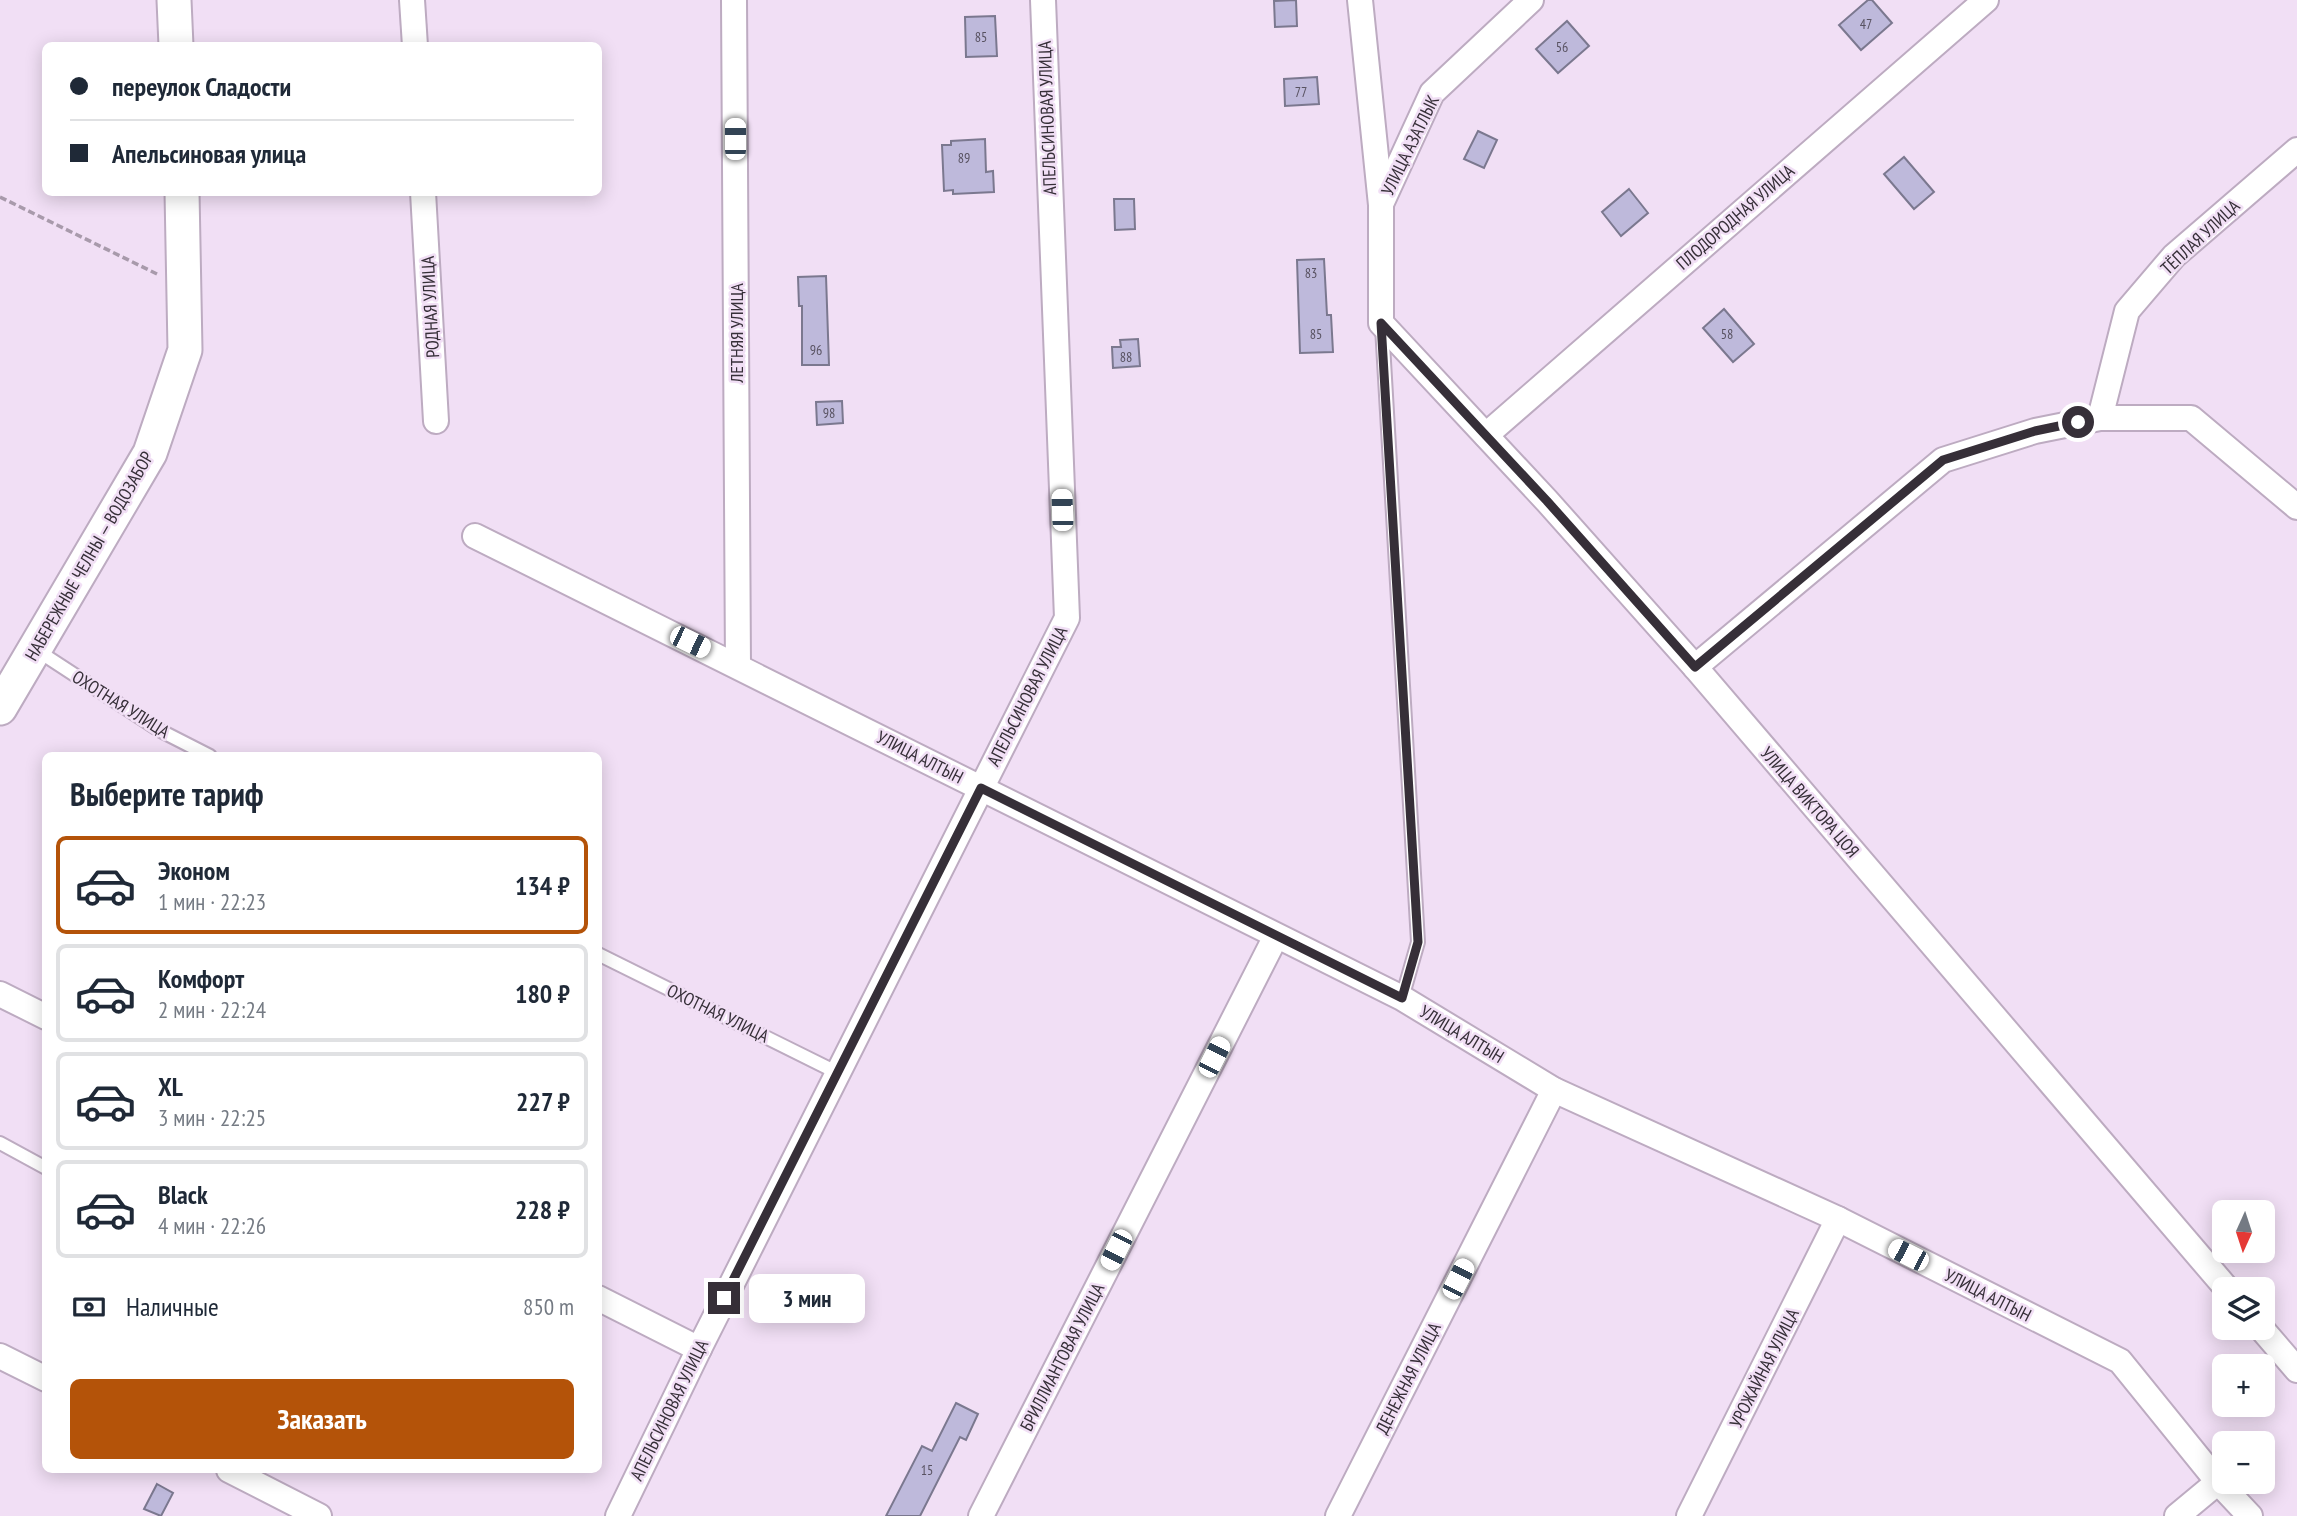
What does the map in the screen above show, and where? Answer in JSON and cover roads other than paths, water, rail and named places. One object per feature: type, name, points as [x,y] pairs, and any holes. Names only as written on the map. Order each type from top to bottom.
[{"type":"main road","points":[[174,0],[176,42]]},
{"type":"main road","name":"НАБЕРЕЖНЫЕ ЧЕЛНЫ — ВОДОЗАБОР","points":[[0,708],[150,453],[185,350],[183,196]]},
{"type":"street","points":[[412,0],[415,42]]},
{"type":"street","name":"ЛЕТНЯЯ УЛИЦА","points":[[734,0],[738,666]]},
{"type":"street","name":"АПЕЛЬСИНОВАЯ УЛИЦА","points":[[618,1516],[699,1349],[1067,618],[1043,0]]},
{"type":"street","points":[[1360,0],[1381,205],[1381,323]]},
{"type":"street","name":"УЛИЦА АЗАТЛЫК","points":[[1381,205],[1432,93],[1531,0]]},
{"type":"street","name":"ПЛОДОРОДНАЯ УЛИЦА","points":[[1486,435],[1986,0]]},
{"type":"street","name":"ТЁПЛАЯ УЛИЦА","points":[[2100,418],[2127,311],[2174,256],[2297,150]]},
{"type":"street","name":"РОДНАЯ УЛИЦА","points":[[423,196],[436,421]]},
{"type":"street","name":"УЛИЦА ВИКТОРА ЦОЯ","points":[[1381,323],[1695,667],[2217,1277]]},
{"type":"street","points":[[1695,667],[1943,460],[2035,431],[2100,418],[2191,418],[2297,507]]},
{"type":"street","name":"УЛИЦА АЛТЫН","points":[[475,536],[1402,998],[1554,1090],[1838,1219],[2120,1361],[2212,1475]]},
{"type":"street","name":"БРИЛЛИАНТОВАЯ УЛИЦА","points":[[981,1516],[1276,936]]},
{"type":"street","points":[[0,994],[41,1015]]},
{"type":"street","name":"ДЕНЕЖНАЯ УЛИЦА","points":[[1338,1516],[1554,1090]]},
{"type":"street","name":"УРОЖАЙНАЯ УЛИЦА","points":[[1689,1516],[1838,1219]]},
{"type":"street","points":[[602,1300],[699,1349]]},
{"type":"street","points":[[2271,1340],[2297,1370]]},
{"type":"street","points":[[0,1356],[42,1377]]},
{"type":"street","points":[[235,1473],[319,1516]]},
{"type":"street","points":[[2177,1516],[2212,1487]]},
{"type":"street","name":"УЛИЦА АЛТЫН","points":[[2229,1494],[2250,1516]]},
{"type":"lane","points":[[1381,323],[1418,942],[1402,998]]},
{"type":"lane","name":"ОХОТНАЯ УЛИЦА","points":[[35,649],[159,730],[202,752]]},
{"type":"lane","name":"ОХОТНАЯ УЛИЦА","points":[[602,956],[838,1073]]},
{"type":"lane","points":[[0,1143],[42,1166]]}]
